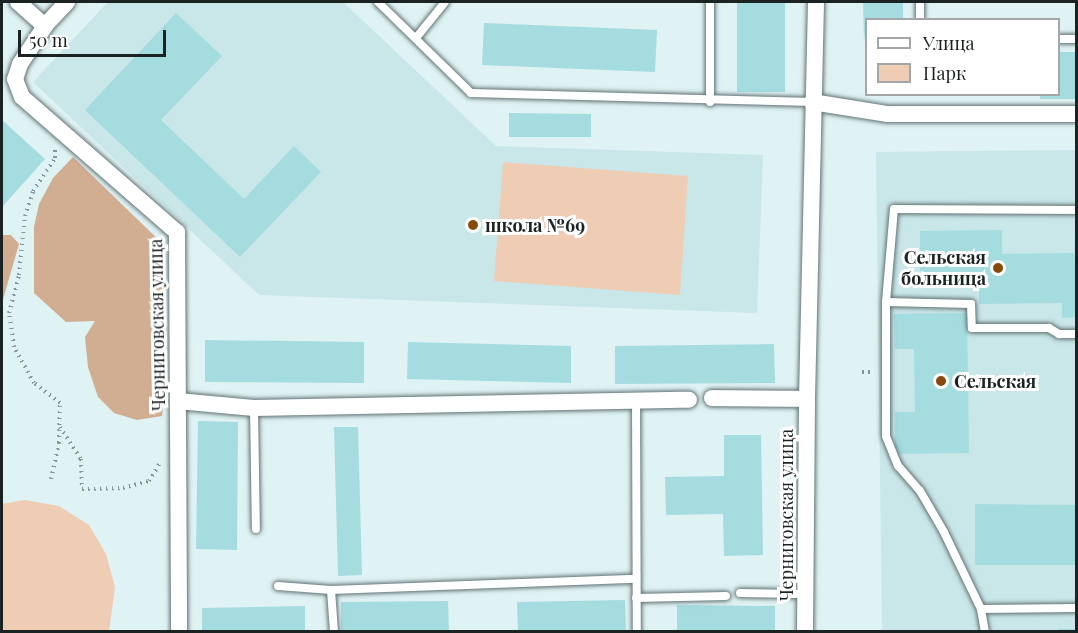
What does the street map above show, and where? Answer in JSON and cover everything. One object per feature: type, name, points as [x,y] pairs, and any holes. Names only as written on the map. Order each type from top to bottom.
[{"type":"street","points":[[18,2],[45,26]]},
{"type":"street","points":[[2,85],[20,64],[45,26],[68,2]]},
{"type":"street","name":"Черниговская улица","points":[[805,632],[812,102],[816,2]]},
{"type":"street","name":"Черниговская улица","points":[[20,64],[15,79],[22,97],[177,232],[179,632]]},
{"type":"street","points":[[812,102],[888,114],[1077,114]]},
{"type":"street","points":[[712,398],[807,399]]},
{"type":"street","points":[[178,401],[254,408],[689,400]]},
{"type":"lane","points":[[378,2],[471,93],[710,102],[812,102]]},
{"type":"lane","points":[[416,38],[446,2]]},
{"type":"lane","points":[[710,2],[710,102]]},
{"type":"lane","points":[[920,2],[920,18]]},
{"type":"lane","points":[[1060,39],[1077,39]]},
{"type":"lane","points":[[985,632],[981,609],[944,532],[920,491],[898,466],[886,436],[886,302],[894,209],[1077,210]]},
{"type":"lane","points":[[886,302],[971,304],[972,328],[1049,328],[1059,334],[1077,334]]},
{"type":"lane","points":[[636,400],[637,632]]},
{"type":"lane","points":[[254,408],[256,529]]},
{"type":"lane","points":[[278,586],[331,590],[636,579]]},
{"type":"lane","points":[[331,590],[334,632]]},
{"type":"lane","points":[[740,593],[805,594]]},
{"type":"lane","points":[[636,598],[726,596]]},
{"type":"lane","points":[[981,609],[1077,608]]},
{"type":"path","points":[[51,479],[60,403],[29,374],[14,346],[9,313],[19,275],[25,216],[33,191],[55,158],[57,127]]},
{"type":"path","points":[[59,426],[81,459],[82,489],[123,488],[149,481],[161,461]]},
{"type":"shaded area","name":"школа №69","points":[[108,2],[343,2],[496,146],[763,155],[757,313],[259,295],[33,82]]},
{"type":"shaded area","points":[[1076,150],[1076,631],[882,631],[876,152]]},
{"type":"shaded area","points":[[73,157],[165,246],[165,394],[162,416],[137,420],[114,413],[98,397],[88,367],[85,337],[95,321],[66,322],[34,293],[34,227],[39,204],[53,178]]},
{"type":"shaded area","points":[[2,235],[11,235],[19,244],[2,303]]},
{"type":"green space","points":[[503,162],[688,176],[680,295],[494,281]]},
{"type":"green space","points":[[25,500],[59,506],[89,525],[106,554],[115,587],[109,631],[2,631],[2,504]]},
{"type":"building","points":[[737,2],[785,2],[785,92],[737,92]]},
{"type":"building","points":[[863,2],[903,2],[903,18],[865,18],[864,43]]},
{"type":"building","points":[[176,13],[222,56],[161,120],[244,199],[294,146],[321,172],[240,257],[85,110]]},
{"type":"building","points":[[484,23],[657,30],[655,72],[482,65]]},
{"type":"building","points":[[1060,52],[1076,52],[1076,99],[1040,99],[1040,96],[1060,96]]},
{"type":"building","points":[[509,113],[591,114],[591,137],[509,137]]},
{"type":"building","points":[[2,120],[45,159],[2,207]]},
{"type":"building","name":"Сельская больница","points":[[1074,226],[1076,317],[1062,318],[1062,303],[979,304],[979,283],[920,284],[920,231],[1002,230],[1002,254],[1074,253]]},
{"type":"building","name":"Сельская","points":[[967,313],[969,453],[895,454],[895,412],[915,412],[914,349],[895,349],[894,314]]},
{"type":"building","points":[[205,340],[364,342],[364,383],[205,382]]},
{"type":"building","points":[[408,342],[571,346],[571,383],[407,379]]},
{"type":"building","points":[[774,344],[775,383],[615,384],[615,346]]},
{"type":"building","points":[[198,421],[238,422],[237,550],[196,549]]},
{"type":"building","points":[[334,427],[358,427],[362,575],[338,576]]},
{"type":"building","points":[[724,435],[761,435],[763,555],[724,556],[723,514],[666,515],[665,477],[724,476]]},
{"type":"building","points":[[975,504],[1076,505],[1076,565],[975,565]]},
{"type":"building","points":[[625,600],[626,632],[518,632],[517,602]]},
{"type":"building","points":[[448,601],[449,632],[341,632],[341,602]]},
{"type":"building","points":[[677,605],[775,606],[775,632],[677,632]]},
{"type":"building","points":[[305,606],[305,632],[202,632],[202,608]]},
{"type":"building","points":[[1059,629],[1076,629],[1076,632],[1059,632]]},
{"type":"place","name":"школа №69","points":[[473,225]]},
{"type":"place","name":"Сельская больница","points":[[998,268]]},
{"type":"place","name":"Сельская","points":[[941,381]]}]
